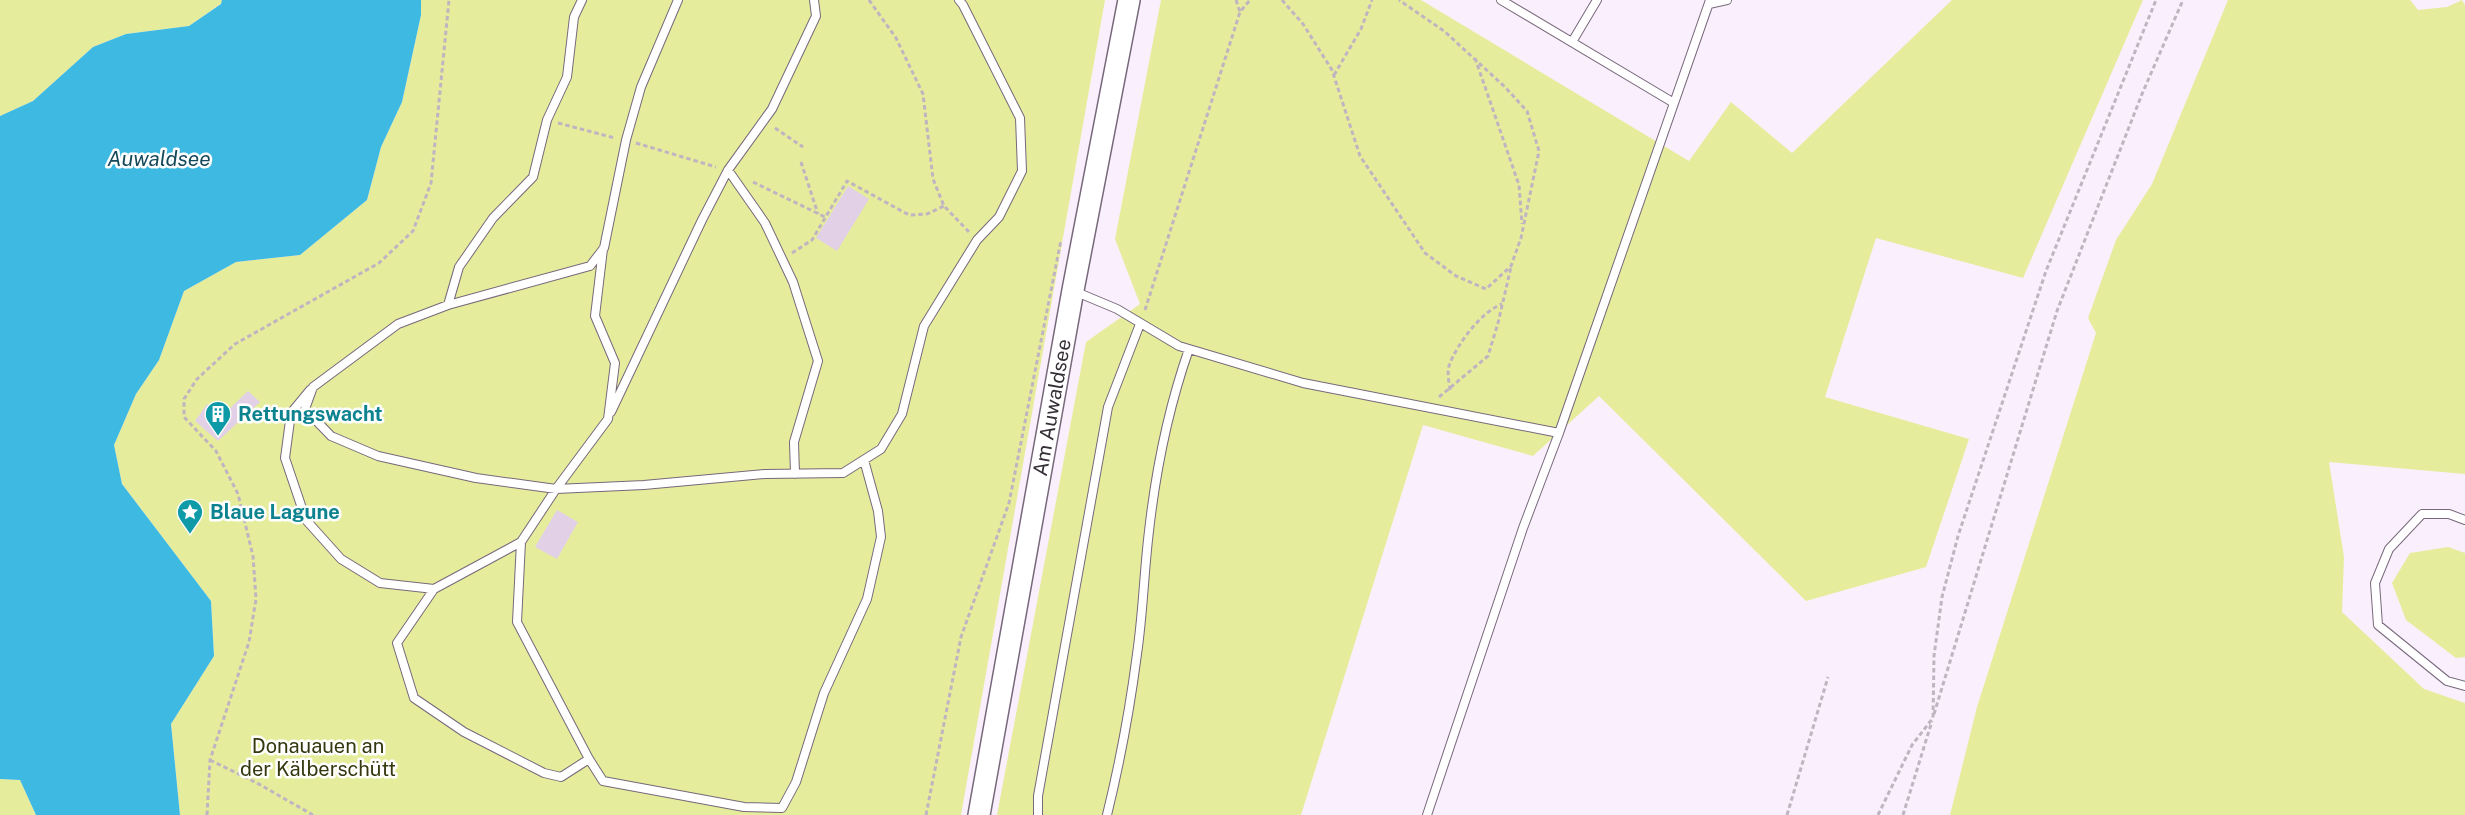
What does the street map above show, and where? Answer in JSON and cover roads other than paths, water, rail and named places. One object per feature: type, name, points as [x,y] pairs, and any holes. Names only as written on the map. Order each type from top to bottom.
[{"type":"street","name":"Am Auwaldsee","points":[[979,815],[1073,290],[1129,0]]},
{"type":"lane","points":[[448,305],[459,267],[493,218],[533,177],[547,120],[567,77],[574,17],[582,0]]},
{"type":"lane","points":[[608,419],[615,363],[596,316],[604,248],[626,140],[641,87],[678,0]]},
{"type":"lane","points":[[589,759],[561,777],[544,773],[464,732],[414,698],[397,643],[434,589],[521,542],[556,489],[608,419],[728,170],[772,110],[816,16],[814,0]]},
{"type":"lane","points":[[313,387],[305,409],[331,436],[378,456],[476,478],[556,489],[644,485],[765,474],[843,473],[881,449],[902,414],[924,326],[977,240],[999,217],[1022,171],[1020,118],[959,0]]},
{"type":"lane","points":[[1501,0],[1674,103]]},
{"type":"lane","points":[[1572,42],[1597,0]]},
{"type":"lane","points":[[1427,815],[1523,528],[1709,2],[1727,0]]},
{"type":"lane","points":[[728,170],[765,223],[793,282],[818,361],[794,442],[795,474]]},
{"type":"lane","points":[[434,589],[380,583],[341,559],[306,520],[285,458],[291,413],[313,387],[398,324],[448,305],[590,266],[604,248]]},
{"type":"lane","points":[[1073,290],[1117,309],[1179,346],[1304,383],[1558,433]]},
{"type":"lane","points":[[1038,815],[1040,785],[1108,407],[1140,324]]},
{"type":"lane","points":[[1107,815],[1118,769],[1137,653],[1160,451],[1176,385],[1189,349]]},
{"type":"lane","points":[[521,542],[517,622],[589,759],[603,781],[744,807],[782,808],[796,782],[824,693],[867,599],[882,537],[878,511],[864,460]]},
{"type":"lane","points":[[2465,520],[2450,514],[2422,514],[2389,549],[2375,583],[2378,625],[2447,681],[2465,686]]},
{"type":"water","name":"Auwaldsee","points":[[222,0],[421,0],[421,15],[402,102],[381,147],[367,200],[300,255],[236,262],[184,291],[159,360],[136,394],[114,445],[122,484],[211,601],[214,656],[171,724],[180,815],[36,815],[20,780],[0,779],[0,116],[33,101],[93,47],[126,34],[189,26],[221,4]]},
{"type":"place","name":"Rettungswacht","points":[[218,437]]},
{"type":"place","name":"Blaue Lagune","points":[[190,535]]},
{"type":"park label","name":"Donauauen an der Kälberschütt","points":[[318,758]]}]
